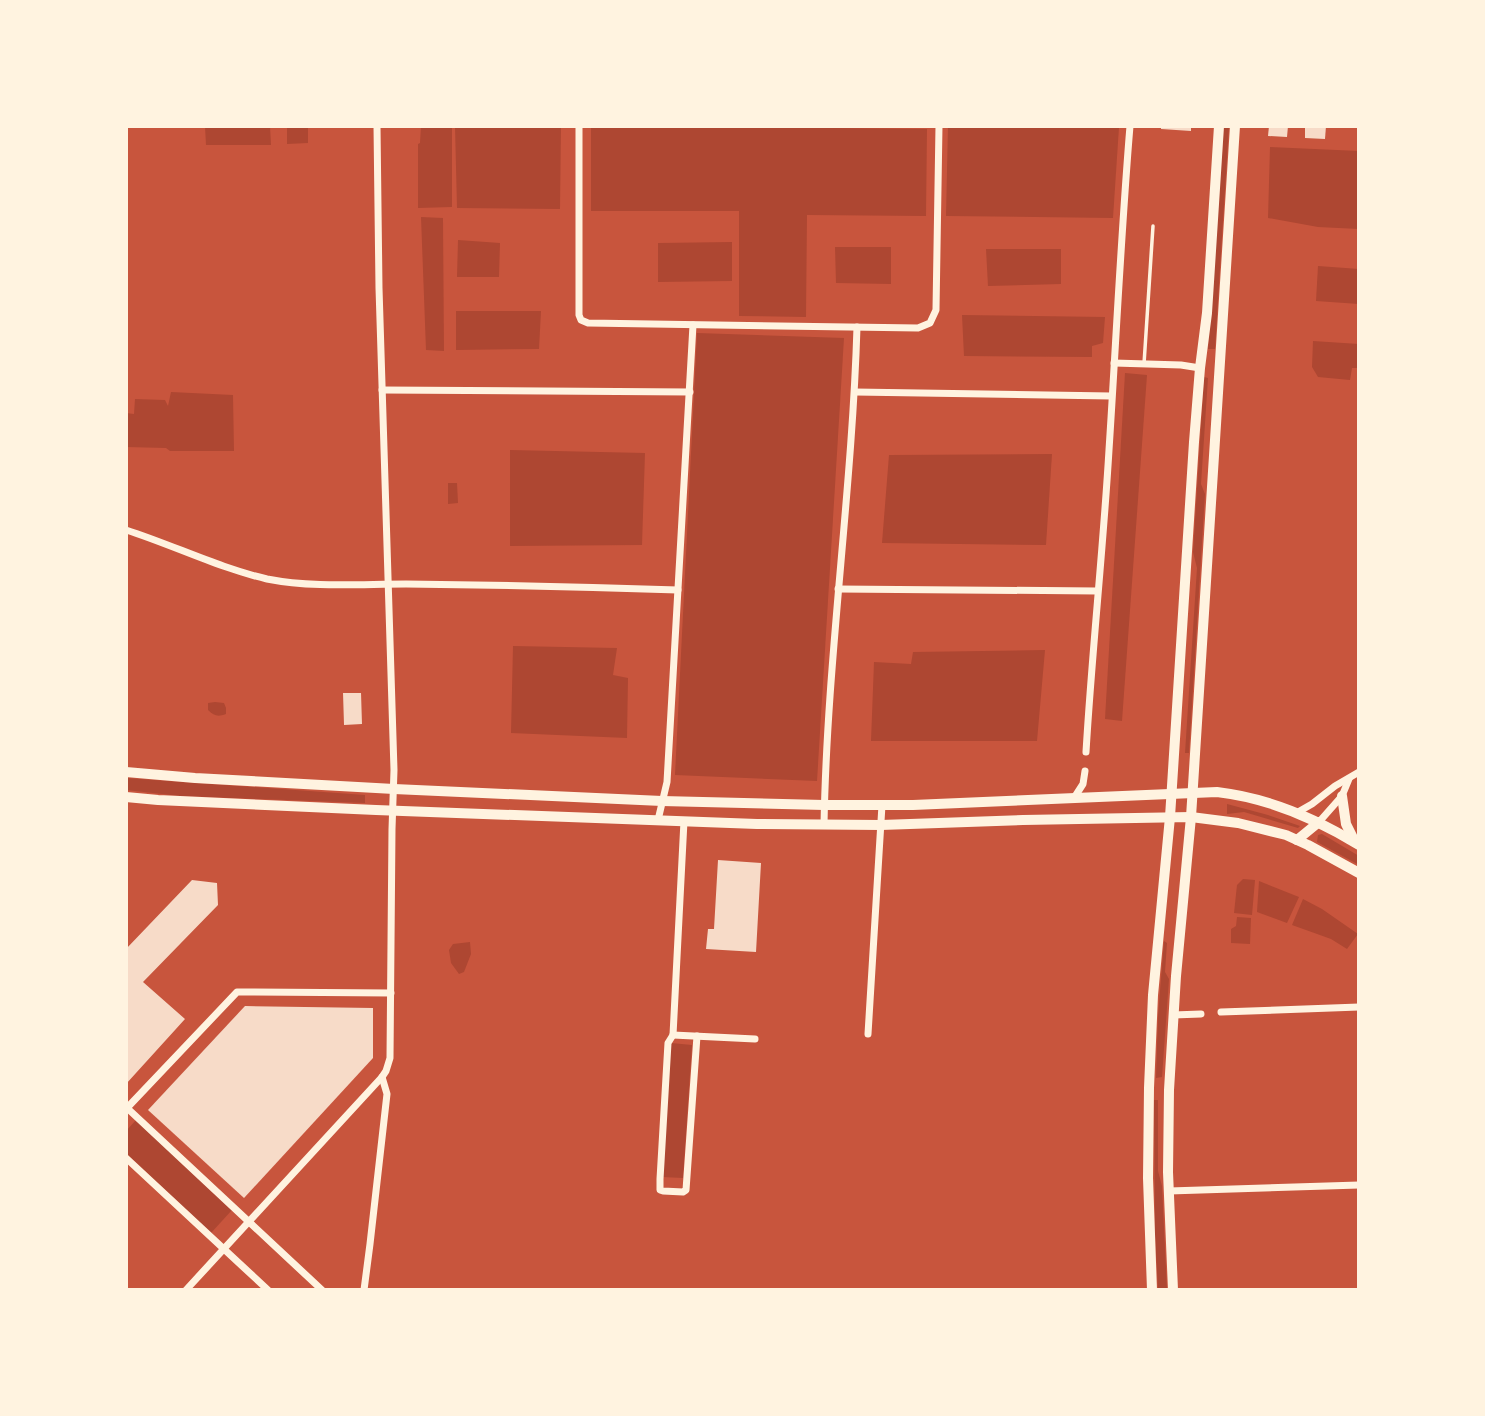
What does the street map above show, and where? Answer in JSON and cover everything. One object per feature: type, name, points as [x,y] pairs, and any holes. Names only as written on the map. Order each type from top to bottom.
[{"type":"main road","points":[[1152,1290],[1148,1178],[1153,995],[1170,817],[1219,126]]},
{"type":"main road","points":[[1172,1290],[1169,1090],[1173,1015],[1191,817],[1235,126]]},
{"type":"main road","points":[[1200,368],[1219,373]]},
{"type":"main road","points":[[126,772],[394,789],[824,805],[1217,792],[1261,800],[1297,813],[1319,822],[1357,844]]},
{"type":"main road","points":[[1342,796],[1346,824],[1357,844]]},
{"type":"main road","points":[[126,797],[393,811],[824,825],[1191,817],[1238,823],[1286,835],[1359,873]]},
{"type":"main road","points":[[1297,840],[1319,822]]},
{"type":"street","points":[[186,1290],[382,1077],[390,1058],[394,789],[379,288],[377,126]]},
{"type":"street","points":[[579,126],[579,315],[582,320],[588,323],[918,328],[930,323],[934,317],[939,126]]},
{"type":"street","points":[[1086,752],[1110,449],[1111,396],[1130,126]]},
{"type":"street","points":[[658,820],[667,782],[693,325]]},
{"type":"street","points":[[824,825],[838,589],[855,392],[857,327]]},
{"type":"street","points":[[1114,363],[1200,368]]},
{"type":"street","points":[[382,390],[690,392]]},
{"type":"street","points":[[855,392],[1111,396]]},
{"type":"street","points":[[126,530],[241,572],[269,579],[326,585],[678,590]]},
{"type":"street","points":[[838,589],[1097,591]]},
{"type":"street","points":[[1074,798],[1083,784],[1084,771]]},
{"type":"street","points":[[1297,813],[1359,772]]},
{"type":"street","points":[[1319,822],[1342,796],[1350,778]]},
{"type":"street","points":[[868,1034],[882,805]]},
{"type":"street","points":[[684,821],[673,1035],[668,1043],[659,1186],[663,1191],[686,1190],[697,1036]]},
{"type":"street","points":[[322,1290],[126,1108],[237,992],[391,993]]},
{"type":"street","points":[[1221,1013],[1359,1007]]},
{"type":"street","points":[[1173,1015],[1201,1014]]},
{"type":"street","points":[[673,1035],[755,1039]]},
{"type":"street","points":[[364,1290],[387,1094],[382,1077]]},
{"type":"street","points":[[126,1158],[268,1290]]},
{"type":"street","points":[[1169,1191],[1359,1185]]},
{"type":"lane","points":[[1143,364],[1153,226]]},
{"type":"shaded area","points":[[205,126],[270,126],[271,145],[206,145]]},
{"type":"shaded area","points":[[287,126],[308,126],[308,143],[287,144]]},
{"type":"shaded area","points":[[421,126],[452,126],[452,207],[418,208],[418,144]]},
{"type":"shaded area","points":[[455,126],[561,126],[560,209],[457,208]]},
{"type":"shaded area","points":[[948,126],[1119,127],[1113,218],[946,216]]},
{"type":"shaded area","points":[[1224,126],[1229,126],[1215,349],[1208,349]]},
{"type":"shaded area","points":[[591,127],[927,129],[926,216],[807,215],[806,317],[739,316],[739,211],[591,211]]},
{"type":"shaded area","points":[[1270,147],[1359,151],[1359,229],[1318,227],[1268,218]]},
{"type":"shaded area","points":[[421,217],[443,218],[444,351],[426,350]]},
{"type":"shaded area","points":[[458,240],[500,243],[499,277],[457,277]]},
{"type":"shaded area","points":[[732,242],[732,281],[658,282],[658,243]]},
{"type":"shaded area","points":[[835,247],[891,247],[891,284],[836,283]]},
{"type":"shaded area","points":[[986,249],[1061,249],[1061,284],[988,286]]},
{"type":"shaded area","points":[[1318,266],[1359,269],[1359,304],[1316,301]]},
{"type":"shaded area","points":[[456,311],[541,311],[539,349],[456,350]]},
{"type":"shaded area","points":[[962,315],[1105,317],[1103,343],[1092,346],[1092,357],[964,356]]},
{"type":"shaded area","points":[[697,333],[844,338],[817,781],[675,775]]},
{"type":"shaded area","points":[[1313,341],[1359,344],[1359,368],[1352,368],[1350,380],[1318,377],[1312,367]]},
{"type":"shaded area","points":[[1125,373],[1147,375],[1122,721],[1105,719]]},
{"type":"shaded area","points":[[1204,377],[1208,378],[1201,484],[1205,494],[1189,753],[1185,753],[1197,568],[1193,552]]},
{"type":"shaded area","points":[[171,392],[233,395],[234,451],[170,451],[166,448],[126,447],[126,413],[134,414],[135,399],[165,400],[168,406]]},
{"type":"shaded area","points":[[510,450],[645,453],[642,545],[510,546]]},
{"type":"shaded area","points":[[1052,454],[1046,545],[882,543],[889,455]]},
{"type":"shaded area","points":[[448,483],[457,483],[458,503],[448,504]]},
{"type":"shaded area","points":[[513,646],[617,648],[613,675],[628,678],[627,738],[511,733]]},
{"type":"shaded area","points":[[1045,650],[1037,741],[871,741],[874,662],[911,664],[913,652]]},
{"type":"shaded area","points":[[208,703],[224,703],[226,714],[216,715],[208,710]]},
{"type":"shaded area","points":[[126,778],[365,795],[365,803],[180,796],[126,790]]},
{"type":"shaded area","points":[[1227,804],[1300,826],[1298,828],[1244,812],[1227,814]]},
{"type":"shaded area","points":[[1322,834],[1359,856],[1359,865],[1317,842],[1318,835]]},
{"type":"shaded area","points":[[1243,879],[1255,880],[1252,915],[1234,913],[1237,885]]},
{"type":"shaded area","points":[[1259,881],[1299,897],[1287,923],[1257,912]]},
{"type":"shaded area","points":[[1303,899],[1358,934],[1347,949],[1331,939],[1292,925]]},
{"type":"shaded area","points":[[1237,917],[1251,918],[1250,944],[1231,943],[1231,929],[1236,926]]},
{"type":"shaded area","points":[[1164,941],[1167,943],[1165,972],[1169,979],[1162,1077],[1156,1078],[1158,1016]]},
{"type":"shaded area","points":[[470,942],[471,954],[464,972],[459,974],[451,963],[449,950],[453,944]]},
{"type":"shaded area","points":[[671,1043],[692,1045],[683,1178],[662,1177]]},
{"type":"shaded area","points":[[1154,1100],[1158,1100],[1158,1171],[1162,1186],[1167,1290],[1158,1290]]},
{"type":"shaded area","points":[[136,1120],[232,1210],[211,1233],[126,1153],[126,1131]]},
{"type":"building","points":[[1161,126],[1191,126],[1191,131],[1161,129]]},
{"type":"building","points":[[1269,126],[1288,126],[1287,137],[1268,136]]},
{"type":"building","points":[[1305,126],[1326,126],[1325,139],[1305,138]]},
{"type":"building","points":[[343,693],[361,693],[362,724],[344,725]]},
{"type":"building","points":[[718,860],[761,863],[756,952],[706,949],[708,929],[714,929]]},
{"type":"building","points":[[192,880],[217,883],[218,905],[143,982],[185,1019],[126,1084],[126,949]]},
{"type":"building","points":[[245,1006],[373,1008],[373,1058],[244,1198],[148,1110]]}]
